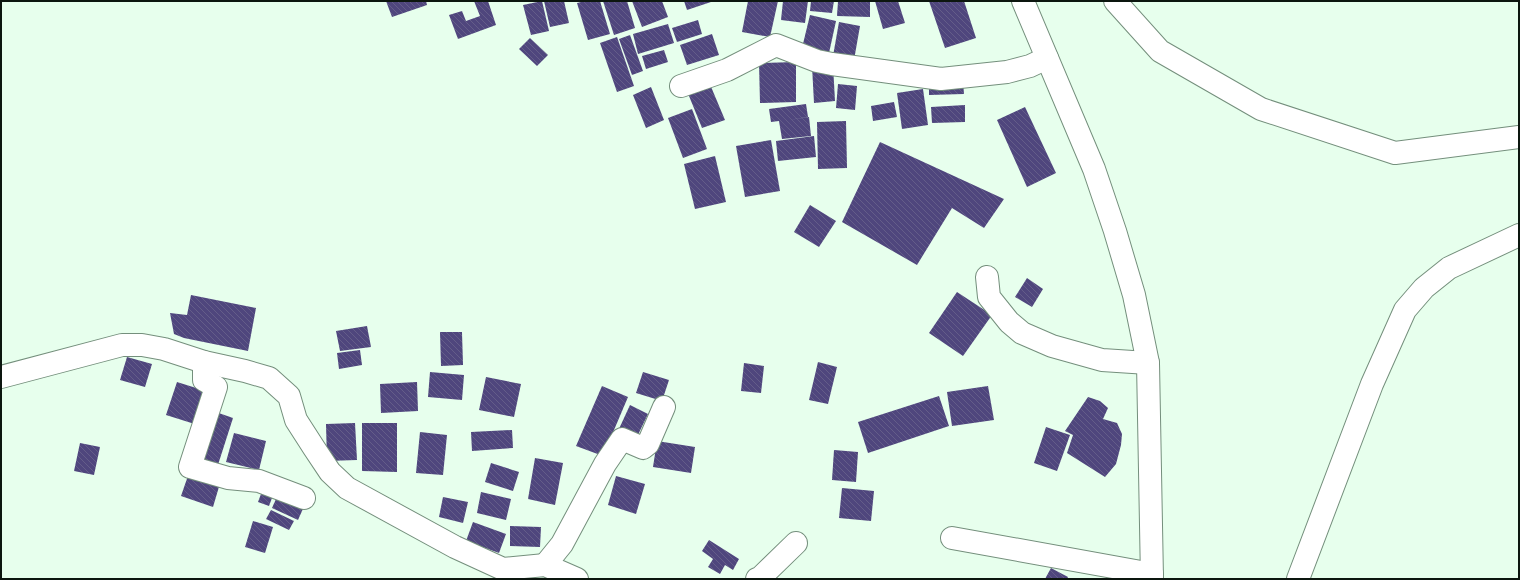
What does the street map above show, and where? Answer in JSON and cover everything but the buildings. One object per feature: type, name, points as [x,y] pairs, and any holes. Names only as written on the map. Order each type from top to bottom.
[{"type":"street","points":[[952,538],[1152,577],[1148,363],[1134,295],[1115,231],[1094,169],[1023,1]]},
{"type":"street","points":[[1115,1],[1160,51],[1261,109],[1395,153],[1519,137]]},
{"type":"street","points":[[681,86],[726,70],[776,45],[817,61],[942,79],[1007,72],[1030,66],[1047,58]]},
{"type":"street","points":[[1298,579],[1372,384],[1405,310],[1424,288],[1449,268],[1519,235]]},
{"type":"street","points":[[987,277],[989,297],[1009,322],[1022,333],[1052,346],[1102,360],[1148,363]]},
{"type":"street","points":[[1,377],[122,345],[142,345],[164,349],[204,362],[246,371],[269,378],[289,396],[296,420],[330,472],[347,488],[455,547],[503,569],[545,566],[577,579]]},
{"type":"street","points":[[204,362],[204,380],[216,387],[190,468],[228,478],[259,481],[304,498]]},
{"type":"street","points":[[545,566],[562,544],[605,464],[622,439],[643,448],[648,444],[664,407]]},
{"type":"street","points":[[757,579],[760,578],[796,542]]}]
